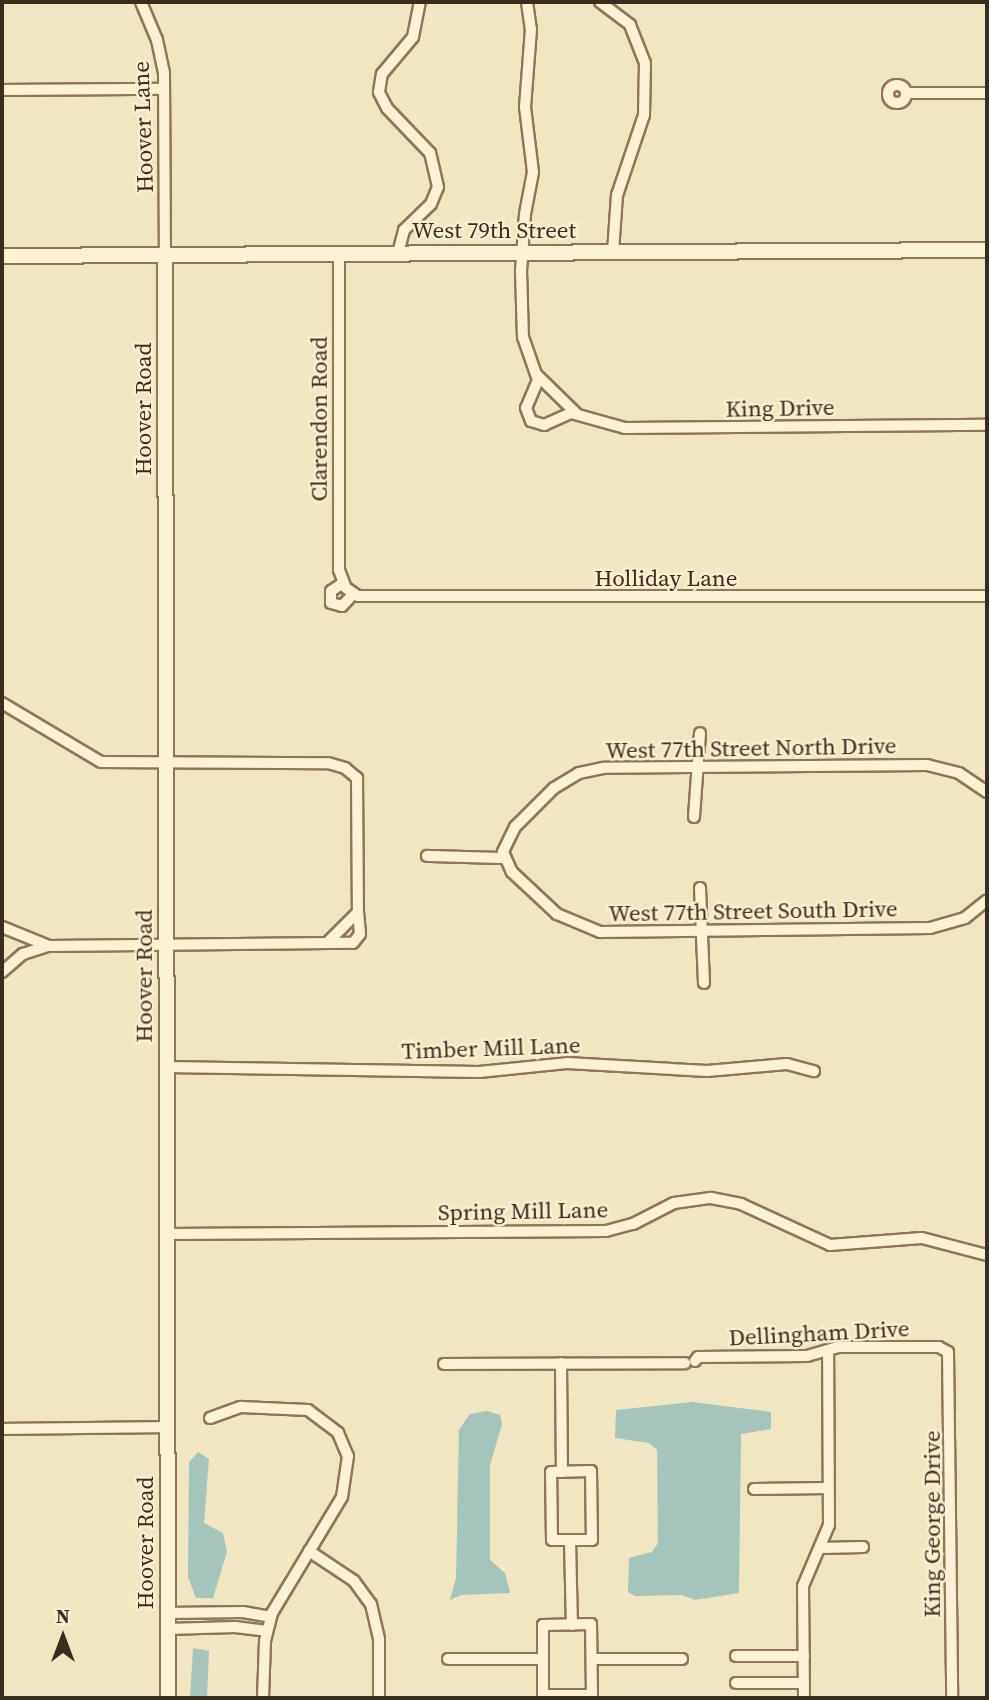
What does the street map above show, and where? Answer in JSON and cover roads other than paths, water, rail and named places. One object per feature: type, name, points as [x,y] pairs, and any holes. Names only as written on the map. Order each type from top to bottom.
[{"type":"street","name":"Hoover Lane","points":[[141,2],[159,48],[164,89],[165,254]]},
{"type":"street","points":[[398,253],[404,230],[431,204],[438,187],[430,153],[387,108],[379,92],[382,74],[413,37],[420,2]]},
{"type":"street","name":"King Drive","points":[[527,2],[531,29],[525,107],[533,172],[523,252],[523,337],[537,375],[576,413],[625,428],[987,425]]},
{"type":"street","points":[[600,2],[630,25],[645,63],[642,124],[617,195],[614,252]]},
{"type":"street","points":[[2,90],[164,89]]},
{"type":"street","points":[[906,93],[987,93]]},
{"type":"street","name":"West 79th Street","points":[[2,256],[987,250]]},
{"type":"street","name":"Clarendon Road","points":[[339,253],[339,568],[347,589]]},
{"type":"street","name":"Hoover Road","points":[[165,254],[168,1698]]},
{"type":"street","points":[[537,375],[526,408],[531,421],[544,425],[563,414],[576,413]]},
{"type":"street","name":"Holliday Lane","points":[[347,589],[365,598],[987,596]]},
{"type":"street","name":"Holliday Lane","points":[[347,589],[340,607],[329,597],[347,589]]},
{"type":"street","points":[[2,703],[89,758],[118,765],[343,767],[357,778],[358,853],[358,939],[327,943],[49,946],[23,954],[2,972]]},
{"type":"street","points":[[694,817],[700,733]]},
{"type":"street","name":"West 77th Street North Drive","points":[[503,855],[507,838],[525,815],[564,780],[579,773],[603,768],[927,765],[959,773],[987,792]]},
{"type":"street","points":[[427,856],[503,855]]},
{"type":"street","name":"West 77th Street South Drive","points":[[503,855],[512,872],[557,914],[579,927],[600,932],[930,928],[965,918],[987,900]]},
{"type":"street","points":[[700,888],[705,983]]},
{"type":"street","points":[[327,943],[347,929],[358,912]]},
{"type":"street","points":[[2,927],[49,946]]},
{"type":"street","name":"Timber Mill Lane","points":[[167,1067],[479,1072],[567,1063],[708,1071],[787,1065],[814,1071]]},
{"type":"street","name":"Spring Mill Lane","points":[[167,1234],[606,1231],[633,1224],[674,1203],[711,1198],[741,1204],[837,1246],[922,1238],[987,1255]]},
{"type":"street","points":[[804,1698],[803,1586],[828,1530],[828,1350]]},
{"type":"street","name":"Dellingham Drive","points":[[444,1364],[690,1362],[698,1357],[807,1356],[828,1350],[947,1350]]},
{"type":"street","name":"King George Drive","points":[[947,1350],[951,1359],[952,1698]]},
{"type":"street","points":[[561,1363],[562,1472]]},
{"type":"street","points":[[210,1418],[240,1407],[296,1408],[320,1416],[338,1433],[348,1456],[348,1481],[271,1617],[267,1632],[264,1698]]},
{"type":"street","points":[[2,1429],[167,1427]]},
{"type":"street","points":[[591,1471],[592,1540],[570,1540],[552,1540],[551,1472],[591,1471]]},
{"type":"street","points":[[754,1489],[828,1488]]},
{"type":"street","points":[[570,1540],[572,1625]]},
{"type":"street","points":[[820,1548],[863,1547]]},
{"type":"street","points":[[309,1551],[354,1581],[371,1604],[379,1639],[379,1698]]},
{"type":"street","points":[[168,1613],[243,1612],[271,1617]]},
{"type":"street","points":[[591,1624],[592,1695],[543,1695],[542,1625],[572,1625],[591,1624]]},
{"type":"street","points":[[168,1629],[235,1627],[267,1632]]},
{"type":"street","points":[[736,1656],[804,1656]]},
{"type":"street","points":[[592,1658],[682,1659]]},
{"type":"street","points":[[448,1659],[543,1659]]},
{"type":"street","points":[[736,1683],[804,1683]]},
{"type":"water","points":[[692,1402],[771,1412],[771,1429],[741,1434],[739,1593],[695,1600],[682,1595],[635,1596],[628,1592],[629,1558],[652,1552],[658,1543],[657,1450],[649,1443],[615,1438],[616,1410]]},
{"type":"water","points":[[487,1411],[500,1415],[502,1424],[490,1465],[490,1560],[505,1573],[510,1593],[461,1595],[450,1600],[456,1578],[459,1430],[470,1414]]},
{"type":"water","points":[[198,1452],[209,1459],[204,1523],[223,1533],[227,1552],[213,1598],[196,1598],[188,1577],[189,1462]]},
{"type":"water","points":[[193,1648],[209,1651],[207,1698],[190,1698]]}]
